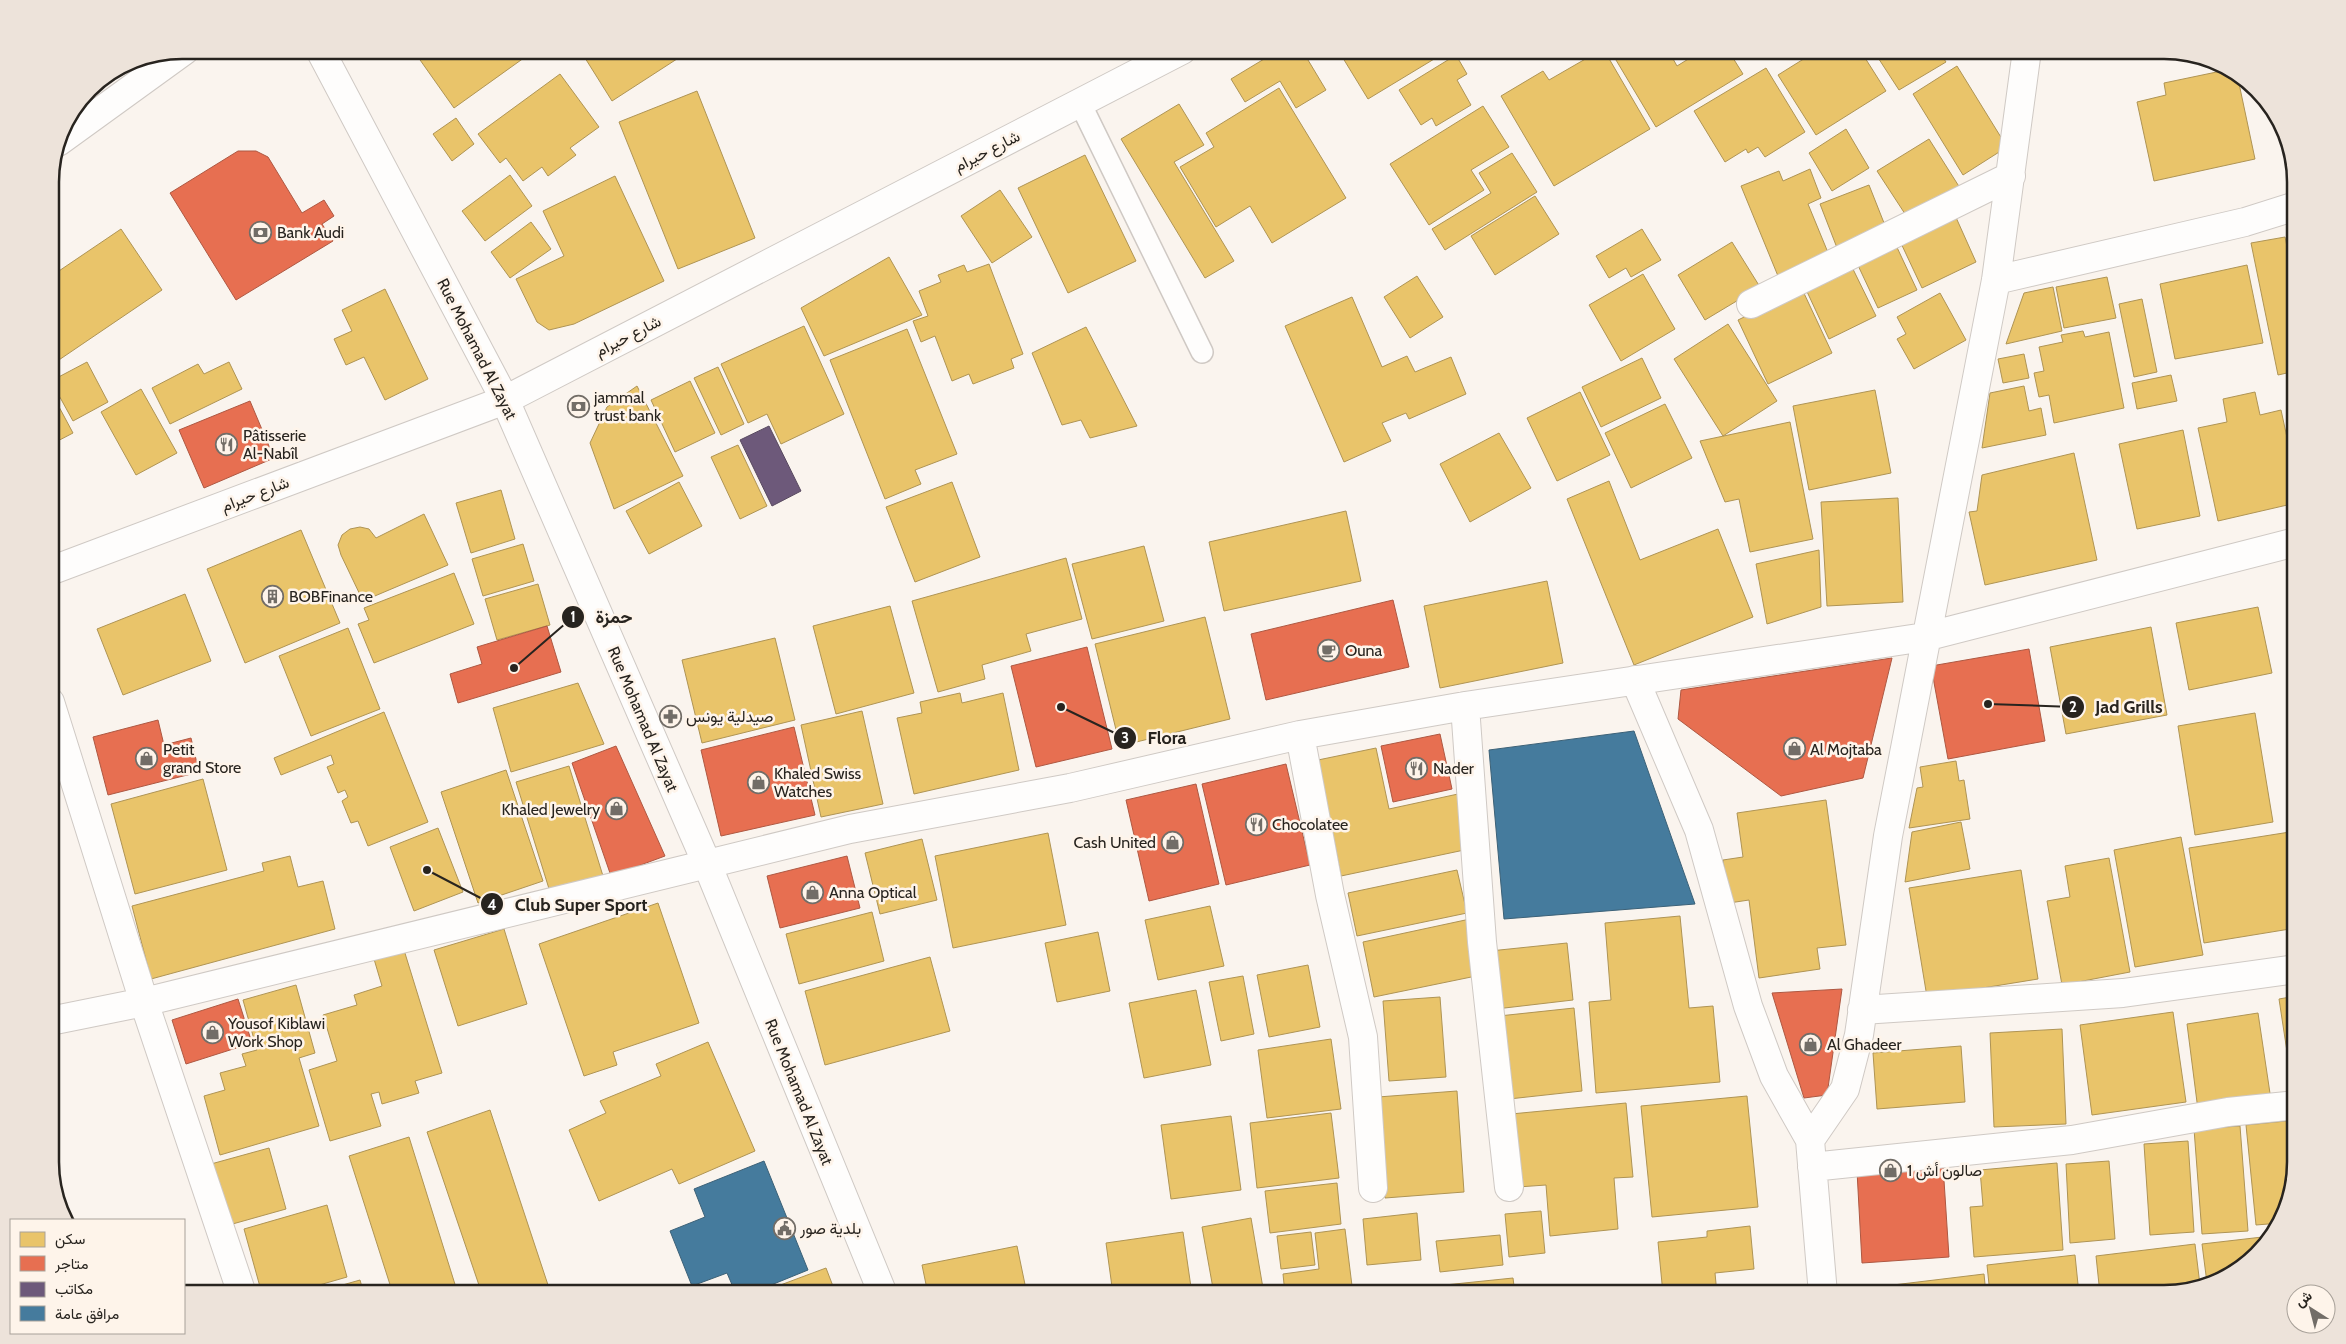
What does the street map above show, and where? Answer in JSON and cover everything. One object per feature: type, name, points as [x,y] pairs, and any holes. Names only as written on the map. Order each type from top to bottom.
[{"type":"street","name":"Rue Mohamad Al Zayat","points":[[325,59],[505,400],[707,864],[879,1285]]},
{"type":"street","name":"شارع حيرام","points":[[59,569],[505,400],[1165,59]]},
{"type":"street","points":[[1810,1140],[1845,1089],[1859,1035],[1888,836],[1925,636],[1996,280],[2026,59]]},
{"type":"street","points":[[68,135],[172,60]]},
{"type":"street","points":[[1751,304],[2011,176]]},
{"type":"street","points":[[1996,280],[2245,222],[2287,209]]},
{"type":"street","points":[[59,1019],[144,1002],[850,829],[1070,788],[1300,735],[1465,706],[1925,636],[2287,544]]},
{"type":"street","points":[[1636,680],[1699,830],[1748,1006],[1774,1076],[1810,1140],[1822,1285]]},
{"type":"street","points":[[1465,706],[1482,942],[1508,1187]]},
{"type":"street","points":[[59,731],[144,1002],[239,1285]]},
{"type":"street","points":[[1300,735],[1330,894],[1363,1037],[1373,1188]]},
{"type":"street","points":[[1862,1010],[2123,994],[2287,970]]},
{"type":"street","points":[[1812,1167],[2072,1140],[2228,1112],[2287,1106]]},
{"type":"lane","points":[[1080,103],[1202,352]]},
{"type":"building: سكن","points":[[419,59],[522,59],[454,108]]},
{"type":"building: سكن","points":[[586,59],[677,59],[612,101]]},
{"type":"building: سكن","points":[[1264,59],[1307,59],[1326,90],[1296,108],[1280,81],[1245,102],[1231,79]]},
{"type":"building: سكن","points":[[1344,59],[1434,59],[1368,99]]},
{"type":"building: سكن","points":[[1449,59],[1458,59],[1467,74],[1457,80],[1471,105],[1436,126],[1432,118],[1421,125],[1399,90]]},
{"type":"building: سكن","points":[[1585,59],[1609,59],[1650,129],[1554,186],[1501,96],[1543,71],[1549,80]]},
{"type":"building: سكن","points":[[1615,59],[1673,59],[1677,66],[1688,59],[1734,59],[1743,74],[1656,127]]},
{"type":"building: سكن","points":[[1804,59],[1866,59],[1886,91],[1816,135],[1778,75]]},
{"type":"building: سكن","points":[[1879,59],[1944,59],[1946,62],[1899,90]]},
{"type":"building: سكن","points":[[1957,66],[2007,147],[1963,175],[1913,94]]},
{"type":"building: سكن","points":[[1766,68],[1805,132],[1765,157],[1758,147],[1748,153],[1746,149],[1725,162],[1694,111]]},
{"type":"building: سكن","points":[[2219,72],[2239,84],[2255,159],[2154,181],[2137,102],[2166,95],[2164,83]]},
{"type":"building: سكن","points":[[560,74],[599,127],[570,148],[576,155],[548,176],[542,167],[523,181],[506,158],[500,163],[478,134]]},
{"type":"building: سكن","points":[[1279,88],[1346,198],[1272,243],[1250,206],[1216,227],[1180,167],[1214,147],[1206,133]]},
{"type":"building: سكن","points":[[697,91],[755,238],[678,269],[619,122]]},
{"type":"building: سكن","points":[[1179,104],[1204,145],[1174,162],[1234,261],[1205,278],[1121,139]]},
{"type":"building: سكن","points":[[1483,106],[1509,147],[1471,170],[1484,190],[1429,225],[1390,164]]},
{"type":"building: سكن","points":[[456,118],[474,144],[452,161],[433,134]]},
{"type":"building: سكن","points":[[1846,129],[1869,168],[1832,191],[1809,153]]},
{"type":"building: سكن","points":[[1929,139],[1960,188],[1909,220],[1877,171]]},
{"type":"building: سكن","points":[[1512,153],[1537,192],[1445,250],[1432,229],[1491,193],[1479,173]]},
{"type":"building: سكن","points":[[1085,155],[1136,261],[1068,293],[1018,188]]},
{"type":"building: سكن","points":[[1810,169],[1821,198],[1808,204],[1829,255],[1778,276],[1741,186],[1779,171],[1783,181]]},
{"type":"building: سكن","points":[[510,175],[532,206],[485,241],[462,211]]},
{"type":"building: سكن","points":[[615,176],[664,281],[574,324],[549,330],[537,322],[516,279],[564,256],[543,211]]},
{"type":"building: سكن","points":[[1869,185],[1888,233],[1839,253],[1820,204]]},
{"type":"building: سكن","points":[[1000,190],[1032,237],[992,263],[961,216]]},
{"type":"building: سكن","points":[[1535,196],[1559,234],[1495,275],[1471,236]]},
{"type":"building: سكن","points":[[1954,213],[1976,262],[1922,288],[1899,239]]},
{"type":"building: سكن","points":[[531,222],[551,249],[510,278],[491,252]]},
{"type":"building: سكن","points":[[121,229],[162,290],[59,360],[59,271]]},
{"type":"building: سكن","points":[[1642,229],[1661,260],[1631,277],[1626,268],[1609,278],[1596,256]]},
{"type":"building: سكن","points":[[2285,237],[2287,247],[2287,373],[2278,375],[2251,243]]},
{"type":"building: سكن","points":[[1894,241],[1917,290],[1878,308],[1855,259]]},
{"type":"building: سكن","points":[[1732,242],[1760,287],[1705,320],[1678,275]]},
{"type":"building: سكن","points":[[889,257],[922,315],[824,356],[801,308]]},
{"type":"building: سكن","points":[[1849,261],[1876,316],[1829,339],[1803,283]]},
{"type":"building: سكن","points":[[989,264],[1023,354],[1011,359],[1014,368],[973,384],[969,374],[952,381],[935,336],[921,342],[913,321],[928,316],[919,291],[941,282],[938,275],[964,265],[967,272]]},
{"type":"building: سكن","points":[[2247,265],[2263,343],[2175,359],[2160,284]]},
{"type":"building: سكن","points":[[1643,274],[1675,329],[1621,361],[1589,305]]},
{"type":"building: سكن","points":[[1417,276],[1443,317],[1410,338],[1384,297]]},
{"type":"building: سكن","points":[[2107,277],[2116,318],[2064,328],[2056,287]]},
{"type":"building: سكن","points":[[2053,287],[2062,331],[2006,344],[2024,293]]},
{"type":"building: سكن","points":[[385,289],[428,379],[385,400],[364,357],[346,365],[334,339],[352,331],[342,310]]},
{"type":"building: سكن","points":[[1802,289],[1832,353],[1768,384],[1738,320]]},
{"type":"building: سكن","points":[[1940,293],[1966,340],[1914,369],[1897,339],[1906,334],[1897,317]]},
{"type":"building: سكن","points":[[1352,297],[1382,367],[1407,356],[1415,372],[1451,357],[1466,394],[1409,419],[1406,413],[1382,423],[1391,441],[1344,462],[1285,326]]},
{"type":"building: سكن","points":[[2142,299],[2157,372],[2134,377],[2119,304]]},
{"type":"building: سكن","points":[[1728,324],[1777,401],[1723,436],[1674,359]]},
{"type":"building: سكن","points":[[804,326],[844,414],[781,444],[767,414],[748,423],[721,364]]},
{"type":"building: سكن","points":[[1086,327],[1137,426],[1090,438],[1081,420],[1062,425],[1032,353]]},
{"type":"building: سكن","points":[[907,329],[957,454],[915,470],[921,484],[885,499],[830,360]]},
{"type":"building: سكن","points":[[2083,331],[2085,337],[2109,332],[2124,408],[2054,423],[2049,395],[2039,397],[2034,373],[2044,371],[2039,347],[2063,342],[2061,335]]},
{"type":"building: سكن","points":[[2024,354],[2029,378],[2003,383],[1998,359]]},
{"type":"building: سكن","points":[[1642,358],[1661,398],[1601,427],[1582,387]]},
{"type":"building: سكن","points":[[87,362],[108,402],[73,421],[59,396],[59,377]]},
{"type":"building: سكن","points":[[229,362],[242,389],[170,424],[152,388],[198,364],[204,374]]},
{"type":"building: سكن","points":[[718,367],[744,424],[721,435],[694,378]]},
{"type":"building: سكن","points":[[2171,375],[2177,401],[2137,409],[2132,383]]},
{"type":"building: سكن","points":[[690,381],[715,433],[675,452],[651,400]]},
{"type":"building: سكن","points":[[637,386],[683,476],[614,509],[590,443],[607,407]]},
{"type":"building: سكن","points":[[2024,386],[2029,411],[2041,408],[2046,435],[1982,448],[1990,393]]},
{"type":"building: سكن","points":[[141,389],[177,453],[136,475],[101,412]]},
{"type":"building: سكن","points":[[1875,390],[1891,473],[1809,490],[1793,406]]},
{"type":"building: سكن","points":[[1580,392],[1610,455],[1557,481],[1527,418]]},
{"type":"building: سكن","points":[[2255,392],[2260,415],[2281,410],[2287,438],[2287,505],[2218,521],[2198,428],[2227,422],[2223,399]]},
{"type":"building: سكن","points":[[1665,404],[1692,458],[1631,488],[1605,433]]},
{"type":"building: سكن","points":[[59,407],[73,433],[59,440]]},
{"type":"building: سكن","points":[[1790,422],[1813,539],[1750,552],[1739,499],[1725,502],[1700,441]]},
{"type":"building: سكن","points":[[2183,430],[2200,516],[2137,529],[2119,444]]},
{"type":"building: سكن","points":[[1499,433],[1531,488],[1470,522],[1440,464]]},
{"type":"building: سكن","points":[[738,445],[767,506],[740,519],[711,457]]},
{"type":"building: سكن","points":[[2074,453],[2097,560],[1985,585],[1969,512],[1977,511],[1982,475]]},
{"type":"building: سكن","points":[[1609,481],[1640,560],[1718,529],[1753,617],[1634,665],[1567,499]]},
{"type":"building: سكن","points":[[679,482],[702,526],[649,554],[626,511]]},
{"type":"building: سكن","points":[[952,482],[980,557],[915,582],[886,507]]},
{"type":"building: سكن","points":[[501,490],[515,539],[471,553],[456,503]]},
{"type":"building: سكن","points":[[1898,498],[1903,602],[1827,606],[1821,502]]},
{"type":"building: سكن","points":[[1346,511],[1361,581],[1224,611],[1209,542]]},
{"type":"building: سكن","points":[[424,514],[448,565],[363,601],[341,555],[338,545],[342,535],[350,529],[360,527],[369,529],[376,538]]},
{"type":"building: سكن","name":"BOBFinance","points":[[301,530],[340,623],[245,663],[207,569]]},
{"type":"building: سكن","points":[[523,544],[534,581],[483,596],[472,559]]},
{"type":"building: سكن","points":[[1144,546],[1164,621],[1092,639],[1072,564]]},
{"type":"building: سكن","points":[[1819,550],[1821,607],[1767,624],[1756,564]]},
{"type":"building: سكن","points":[[1066,558],[1082,619],[1026,634],[1031,651],[982,665],[985,679],[938,692],[912,601]]},
{"type":"building: سكن","points":[[454,573],[474,624],[374,663],[358,624],[369,620],[364,608]]},
{"type":"building: سكن","points":[[1547,581],[1563,663],[1440,688],[1424,606]]},
{"type":"building: سكن","points":[[538,584],[550,625],[497,640],[485,599]]},
{"type":"building: سكن","points":[[185,594],[211,661],[123,695],[97,629]]},
{"type":"building: سكن","points":[[890,606],[914,693],[836,714],[813,626]]},
{"type":"building: سكن","points":[[2258,607],[2272,673],[2189,690],[2176,623]]},
{"type":"building: سكن","points":[[1205,617],[1230,719],[1120,746],[1095,644]]},
{"type":"building: سكن","points":[[2151,627],[2167,715],[2066,734],[2050,647]]},
{"type":"building: سكن","points":[[348,628],[380,709],[311,736],[279,656]]},
{"type":"building: سكن","points":[[775,638],[795,720],[702,743],[682,660]]},
{"type":"building: سكن","points":[[578,683],[604,744],[511,772],[493,708]]},
{"type":"building: سكن","points":[[960,693],[962,703],[1003,693],[1019,770],[914,794],[897,718],[922,713],[920,702]]},
{"type":"building: سكن","points":[[862,711],[883,804],[821,817],[801,725]]},
{"type":"building: سكن","points":[[384,712],[428,822],[368,846],[358,821],[351,823],[342,801],[348,797],[345,790],[338,793],[327,767],[334,764],[331,755],[281,775],[274,758]]},
{"type":"building: سكن","points":[[2255,713],[2273,822],[2195,835],[2178,726]]},
{"type":"building: سكن","points":[[1376,748],[1389,809],[1458,794],[1469,849],[1341,876],[1318,760]]},
{"type":"building: سكن","points":[[1956,761],[1959,781],[1964,780],[1970,819],[1909,828],[1917,788],[1923,787],[1920,767]]},
{"type":"building: سكن","points":[[569,766],[603,876],[550,892],[516,782]]},
{"type":"building: سكن","points":[[506,770],[543,881],[478,903],[441,792]]},
{"type":"building: سكن","points":[[203,779],[227,870],[135,894],[111,804]]},
{"type":"building: سكن","points":[[1826,800],[1846,945],[1817,948],[1820,969],[1759,978],[1749,900],[1729,903],[1723,860],[1743,857],[1737,813]]},
{"type":"building: سكن","points":[[1961,822],[1970,869],[1905,882],[1912,832]]},
{"type":"building: سكن","points":[[438,828],[463,892],[414,911],[390,847]]},
{"type":"building: سكن","points":[[2287,832],[2287,929],[2204,943],[2189,848]]},
{"type":"building: سكن","points":[[1048,833],[1066,925],[953,948],[935,856]]},
{"type":"building: سكن","points":[[2181,837],[2203,955],[2135,967],[2114,850]]},
{"type":"building: سكن","points":[[922,839],[937,900],[880,914],[865,853]]},
{"type":"building: سكن","points":[[290,856],[298,887],[323,881],[335,929],[151,979],[132,906],[264,871],[262,863]]},
{"type":"building: سكن","points":[[2109,858],[2130,972],[2062,985],[2047,901],[2070,897],[2065,866]]},
{"type":"building: سكن","points":[[1457,870],[1467,913],[1357,936],[1348,893]]},
{"type":"building: سكن","points":[[2021,870],[2038,979],[1927,997],[1909,888]]},
{"type":"building: سكن","points":[[658,903],[699,1023],[613,1052],[617,1065],[584,1076],[539,944]]},
{"type":"building: سكن","points":[[1210,906],[1224,966],[1158,980],[1145,920]]},
{"type":"building: سكن","points":[[872,912],[884,961],[799,984],[786,934]]},
{"type":"building: سكن","points":[[1680,916],[1689,1008],[1713,1006],[1720,1082],[1596,1093],[1589,1002],[1611,1000],[1605,923]]},
{"type":"building: سكن","points":[[1470,919],[1481,975],[1374,997],[1363,942]]},
{"type":"building: سكن","points":[[504,929],[527,1004],[458,1026],[434,950]]},
{"type":"building: سكن","points":[[1098,932],[1110,991],[1057,1002],[1045,943]]},
{"type":"building: سكن","points":[[1567,943],[1573,1000],[1496,1009],[1490,951]]},
{"type":"building: سكن","points":[[404,950],[442,1073],[415,1081],[419,1093],[382,1104],[379,1092],[371,1094],[381,1126],[330,1141],[309,1070],[337,1061],[323,1015],[357,1005],[354,995],[382,986],[374,959]]},
{"type":"building: سكن","points":[[930,957],[950,1031],[825,1065],[805,991]]},
{"type":"building: سكن","points":[[1308,965],[1320,1027],[1269,1037],[1257,975]]},
{"type":"building: سكن","points":[[1243,976],[1254,1034],[1221,1041],[1209,982]]},
{"type":"building: سكن","points":[[296,985],[315,1053],[299,1058],[319,1126],[220,1155],[204,1096],[225,1090],[220,1073],[246,1066],[242,1054],[257,1050],[243,1000]]},
{"type":"building: سكن","points":[[1196,990],[1211,1065],[1144,1078],[1129,1003]]},
{"type":"building: سكن","points":[[1440,997],[1446,1077],[1389,1081],[1383,1001]]},
{"type":"building: سكن","points":[[2287,998],[2287,1052],[2279,999]]},
{"type":"building: سكن","points":[[1574,1008],[1582,1091],[1509,1099],[1499,1016]]},
{"type":"building: سكن","points":[[2173,1012],[2186,1102],[2092,1115],[2080,1025]]},
{"type":"building: سكن","points":[[2258,1013],[2271,1100],[2198,1110],[2187,1024]]},
{"type":"building: سكن","points":[[2062,1029],[2066,1124],[1994,1127],[1990,1033]]},
{"type":"building: سكن","points":[[1331,1039],[1341,1109],[1267,1118],[1258,1050]]},
{"type":"building: سكن","points":[[708,1042],[755,1151],[679,1184],[672,1169],[599,1201],[569,1130],[606,1113],[600,1101],[661,1076],[656,1064]]},
{"type":"building: سكن","points":[[1961,1046],[1965,1102],[1877,1109],[1873,1053]]},
{"type":"building: سكن","points":[[1457,1091],[1464,1192],[1385,1198],[1378,1097]]},
{"type":"building: سكن","points":[[1747,1096],[1758,1207],[1652,1217],[1641,1106]]},
{"type":"building: سكن","points":[[1626,1103],[1633,1177],[1614,1178],[1618,1229],[1550,1236],[1546,1185],[1518,1187],[1511,1114]]},
{"type":"building: سكن","points":[[490,1110],[548,1285],[479,1285],[427,1132]]},
{"type":"building: سكن","points":[[1331,1113],[1339,1178],[1257,1188],[1250,1123]]},
{"type":"building: سكن","points":[[1231,1116],[1241,1190],[1171,1199],[1161,1125]]},
{"type":"building: سكن","points":[[2287,1121],[2286,1179],[2278,1210],[2271,1224],[2256,1225],[2246,1125]]},
{"type":"building: سكن","points":[[2240,1126],[2248,1231],[2202,1234],[2194,1129]]},
{"type":"building: سكن","points":[[409,1137],[455,1285],[390,1285],[349,1156]]},
{"type":"building: سكن","points":[[2188,1141],[2194,1232],[2150,1235],[2144,1144]]},
{"type":"building: سكن","points":[[269,1148],[286,1209],[229,1225],[211,1164]]},
{"type":"building: سكن","points":[[2109,1161],[2115,1239],[2070,1243],[2066,1164]]},
{"type":"building: سكن","points":[[2057,1163],[2063,1250],[1974,1257],[1970,1207],[1983,1206],[1980,1170]]},
{"type":"building: سكن","points":[[1337,1183],[1341,1224],[1270,1233],[1265,1191]]},
{"type":"building: سكن","points":[[327,1205],[347,1277],[319,1285],[260,1285],[244,1229]]},
{"type":"building: سكن","points":[[1541,1211],[1545,1253],[1509,1257],[1505,1214]]},
{"type":"building: سكن","points":[[1417,1213],[1421,1260],[1367,1265],[1363,1219]]},
{"type":"building: سكن","points":[[1251,1218],[1262,1285],[1212,1285],[1202,1227]]},
{"type":"building: سكن","points":[[1750,1226],[1754,1269],[1715,1273],[1716,1285],[1662,1285],[1658,1242],[1707,1237],[1707,1231]]},
{"type":"building: سكن","points":[[1345,1229],[1352,1285],[1284,1285],[1283,1274],[1319,1269],[1315,1233]]},
{"type":"building: سكن","points":[[1183,1232],[1191,1285],[1112,1285],[1106,1243]]},
{"type":"building: سكن","points":[[1311,1232],[1315,1265],[1281,1269],[1277,1236]]},
{"type":"building: سكن","points":[[1500,1235],[1503,1265],[1440,1272],[1436,1241]]},
{"type":"building: سكن","points":[[2262,1237],[2239,1260],[2226,1269],[2206,1278],[2202,1244]]},
{"type":"building: سكن","points":[[2195,1244],[2199,1280],[2165,1285],[2099,1285],[2096,1256]]},
{"type":"building: سكن","points":[[1017,1246],[1025,1285],[926,1285],[922,1265]]},
{"type":"building: سكن","points":[[2075,1255],[2078,1285],[1989,1285],[1987,1265]]},
{"type":"building: سكن","points":[[826,1268],[833,1285],[780,1285]]},
{"type":"building: سكن","points":[[1984,1274],[1985,1285],[1893,1285]]},
{"type":"building: سكن","points":[[1513,1278],[1514,1285],[1445,1285]]},
{"type":"building: سكن","points":[[360,1280],[361,1285],[342,1285]]},
{"type":"building: متاجر","name":"Bank Audi","points":[[238,151],[256,151],[268,157],[302,213],[324,200],[334,216],[322,224],[333,241],[236,300],[170,193]]},
{"type":"building: متاجر","name":"Pâtisserie Al-Nabîl","points":[[250,401],[274,458],[204,488],[179,430]]},
{"type":"building: متاجر","name":"Ouna","points":[[1393,600],[1409,667],[1266,700],[1251,634]]},
{"type":"building: متاجر","points":[[547,626],[561,672],[458,703],[450,674],[482,664],[477,647]]},
{"type":"building: متاجر","points":[[1087,647],[1112,749],[1036,767],[1011,666]]},
{"type":"building: متاجر","points":[[2029,649],[2045,741],[1948,759],[1931,666]]},
{"type":"building: متاجر","name":"Al Mojtaba","points":[[1892,658],[1863,778],[1781,796],[1678,719],[1681,690]]},
{"type":"building: متاجر","name":"Petit grand Store","points":[[158,720],[164,745],[191,738],[199,772],[108,795],[93,737]]},
{"type":"building: متاجر","name":"Khaled Swiss Watches","points":[[794,727],[815,815],[721,836],[701,750]]},
{"type":"building: متاجر","name":"Nader","points":[[1440,734],[1452,789],[1393,802],[1381,746]]},
{"type":"building: متاجر","name":"Khaled Jewelry","points":[[616,746],[665,856],[611,876],[572,763]]},
{"type":"building: متاجر","name":"Chocolatee","points":[[1286,764],[1310,865],[1226,885],[1202,784]]},
{"type":"building: متاجر","name":"Cash United","points":[[1196,784],[1219,884],[1149,901],[1126,800]]},
{"type":"building: متاجر","name":"Anna Optical","points":[[847,856],[860,908],[780,928],[767,876]]},
{"type":"building: متاجر","name":"Al Ghadeer","points":[[1842,989],[1827,1095],[1804,1098],[1772,993]]},
{"type":"building: متاجر","name":"Yousof Kiblawi Work Shop","points":[[238,999],[252,1043],[186,1064],[172,1020]]},
{"type":"building: متاجر","points":[[1943,1165],[1949,1257],[1862,1263],[1857,1171]]},
{"type":"building: مكاتب","points":[[769,426],[801,491],[772,506],[740,440]]},
{"type":"building: مرافق عامة","points":[[1634,731],[1695,904],[1504,919],[1489,750]]},
{"type":"building: مرافق عامة","points":[[764,1161],[808,1270],[771,1285],[732,1285],[727,1273],[692,1285],[670,1231],[705,1217],[694,1189]]},
{"type":"place","name":"Bank Audi","points":[[261,232]]},
{"type":"place","name":"jammal trust bank","points":[[578,406]]},
{"type":"place","name":"Pâtisserie Al-Nabîl","points":[[227,444]]},
{"type":"place","name":"BOBFinance","points":[[273,596]]},
{"type":"place","name":"Ouna","points":[[1329,650]]},
{"type":"place","name":"حمزة","points":[[514,668]]},
{"type":"place","name":"Jad Grills","points":[[1988,704]]},
{"type":"place","name":"Flora","points":[[1061,707]]},
{"type":"place","name":"صيدلية يونس","points":[[670,716]]},
{"type":"place","name":"Al Mojtaba","points":[[1794,749]]},
{"type":"place","name":"Petit grand Store","points":[[147,758]]},
{"type":"place","name":"Nader","points":[[1417,768]]},
{"type":"place","name":"Khaled Swiss Watches","points":[[758,782]]},
{"type":"place","name":"Khaled Jewelry","points":[[616,809]]},
{"type":"place","name":"Chocolatee","points":[[1256,824]]},
{"type":"place","name":"Cash United","points":[[1172,842]]},
{"type":"place","name":"Club Super Sport","points":[[427,870]]},
{"type":"place","name":"Anna Optical","points":[[813,892]]},
{"type":"place","name":"Yousof Kiblawi Work Shop","points":[[212,1032]]},
{"type":"place","name":"Al Ghadeer","points":[[1811,1044]]},
{"type":"place","name":"صالون أش 1","points":[[1891,1170]]},
{"type":"place","name":"بلدية صور","points":[[784,1228]]}]
